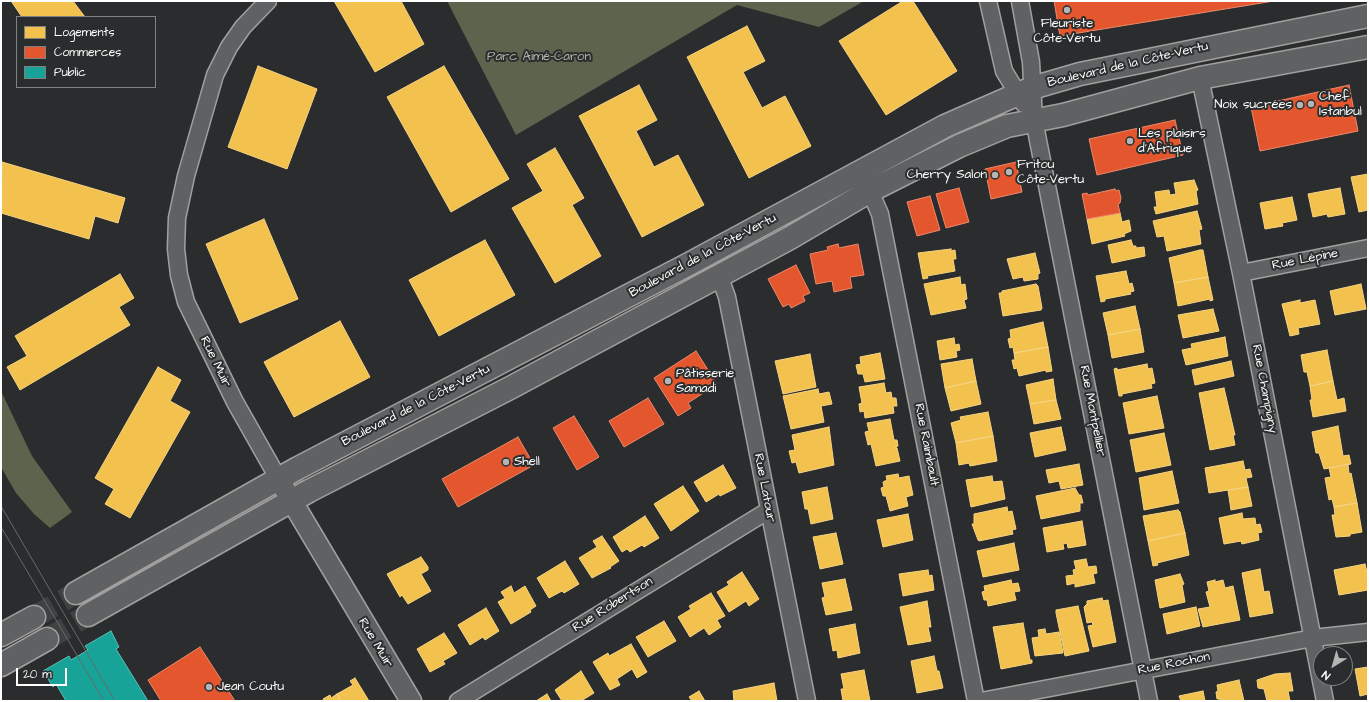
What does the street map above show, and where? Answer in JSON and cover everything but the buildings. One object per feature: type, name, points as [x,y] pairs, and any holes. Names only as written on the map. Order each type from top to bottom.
[{"type":"main road","name":"Boulevard de la Côte-Vertu","points":[[76,593],[278,478],[687,265],[934,131],[1025,91],[1094,70],[1368,16]]},
{"type":"main road","name":"Boulevard de la Côte-Vertu","points":[[88,615],[291,502],[510,388],[790,238],[870,191],[959,146],[1007,126],[1063,115],[1200,78],[1368,46]]},
{"type":"main road","points":[[1,635],[34,616]]},
{"type":"main road","points":[[1,666],[47,639]]},
{"type":"street","name":"Rue Muir","points":[[268,1],[243,27],[229,47],[215,75],[186,176],[177,218],[176,249],[179,275],[186,302],[235,402],[291,502],[410,701]]},
{"type":"street","points":[[988,1],[1004,71],[1025,91]]},
{"type":"street","points":[[1020,1],[1031,57],[1025,91],[1034,120]]},
{"type":"street","name":"Rue Champigny","points":[[1200,78],[1241,272],[1325,701]]},
{"type":"street","name":"Rue Montpellier","points":[[1034,120],[1149,701]]},
{"type":"street","name":"Rue Raimbault","points":[[870,191],[880,214],[976,701]]},
{"type":"street","name":"Rue Lépine","points":[[1241,272],[1368,248]]},
{"type":"street","name":"Rue Latour","points":[[719,275],[726,296],[807,701]]},
{"type":"street","name":"Rue Robertson","points":[[458,701],[769,510]]},
{"type":"street","name":"Rue Rochon","points":[[981,701],[1313,638],[1368,632]]},
{"type":"green space","name":"Parc Aimé-Caron","points":[[447,1],[864,1],[819,27],[737,5],[516,135]]},
{"type":"green space","points":[[1,391],[32,456],[72,512],[50,528],[34,514],[16,493],[1,467]]},
{"type":"tunnel","points":[[34,617],[76,593]]},
{"type":"tunnel","points":[[47,639],[88,615]]},
{"type":"tram line","points":[[1,506],[115,701]]},
{"type":"tram line","points":[[1,527],[104,701]]},
{"type":"place","name":"Fleuriste Côte-Vertu","points":[[1067,10]]},
{"type":"place","name":"Chef Istanbul","points":[[1311,104]]},
{"type":"place","name":"Noix sucrées","points":[[1300,105]]},
{"type":"place","name":"Les plaisirs d'Afrique","points":[[1130,141]]},
{"type":"place","name":"Fritou Côte-Vertu","points":[[1009,172]]},
{"type":"place","name":"Cherry Salon","points":[[995,175]]},
{"type":"place","name":"Pâtisserie Samadi","points":[[668,381]]},
{"type":"place","name":"Shell","points":[[506,462]]},
{"type":"place","name":"Jean Coutu","points":[[209,687]]}]
